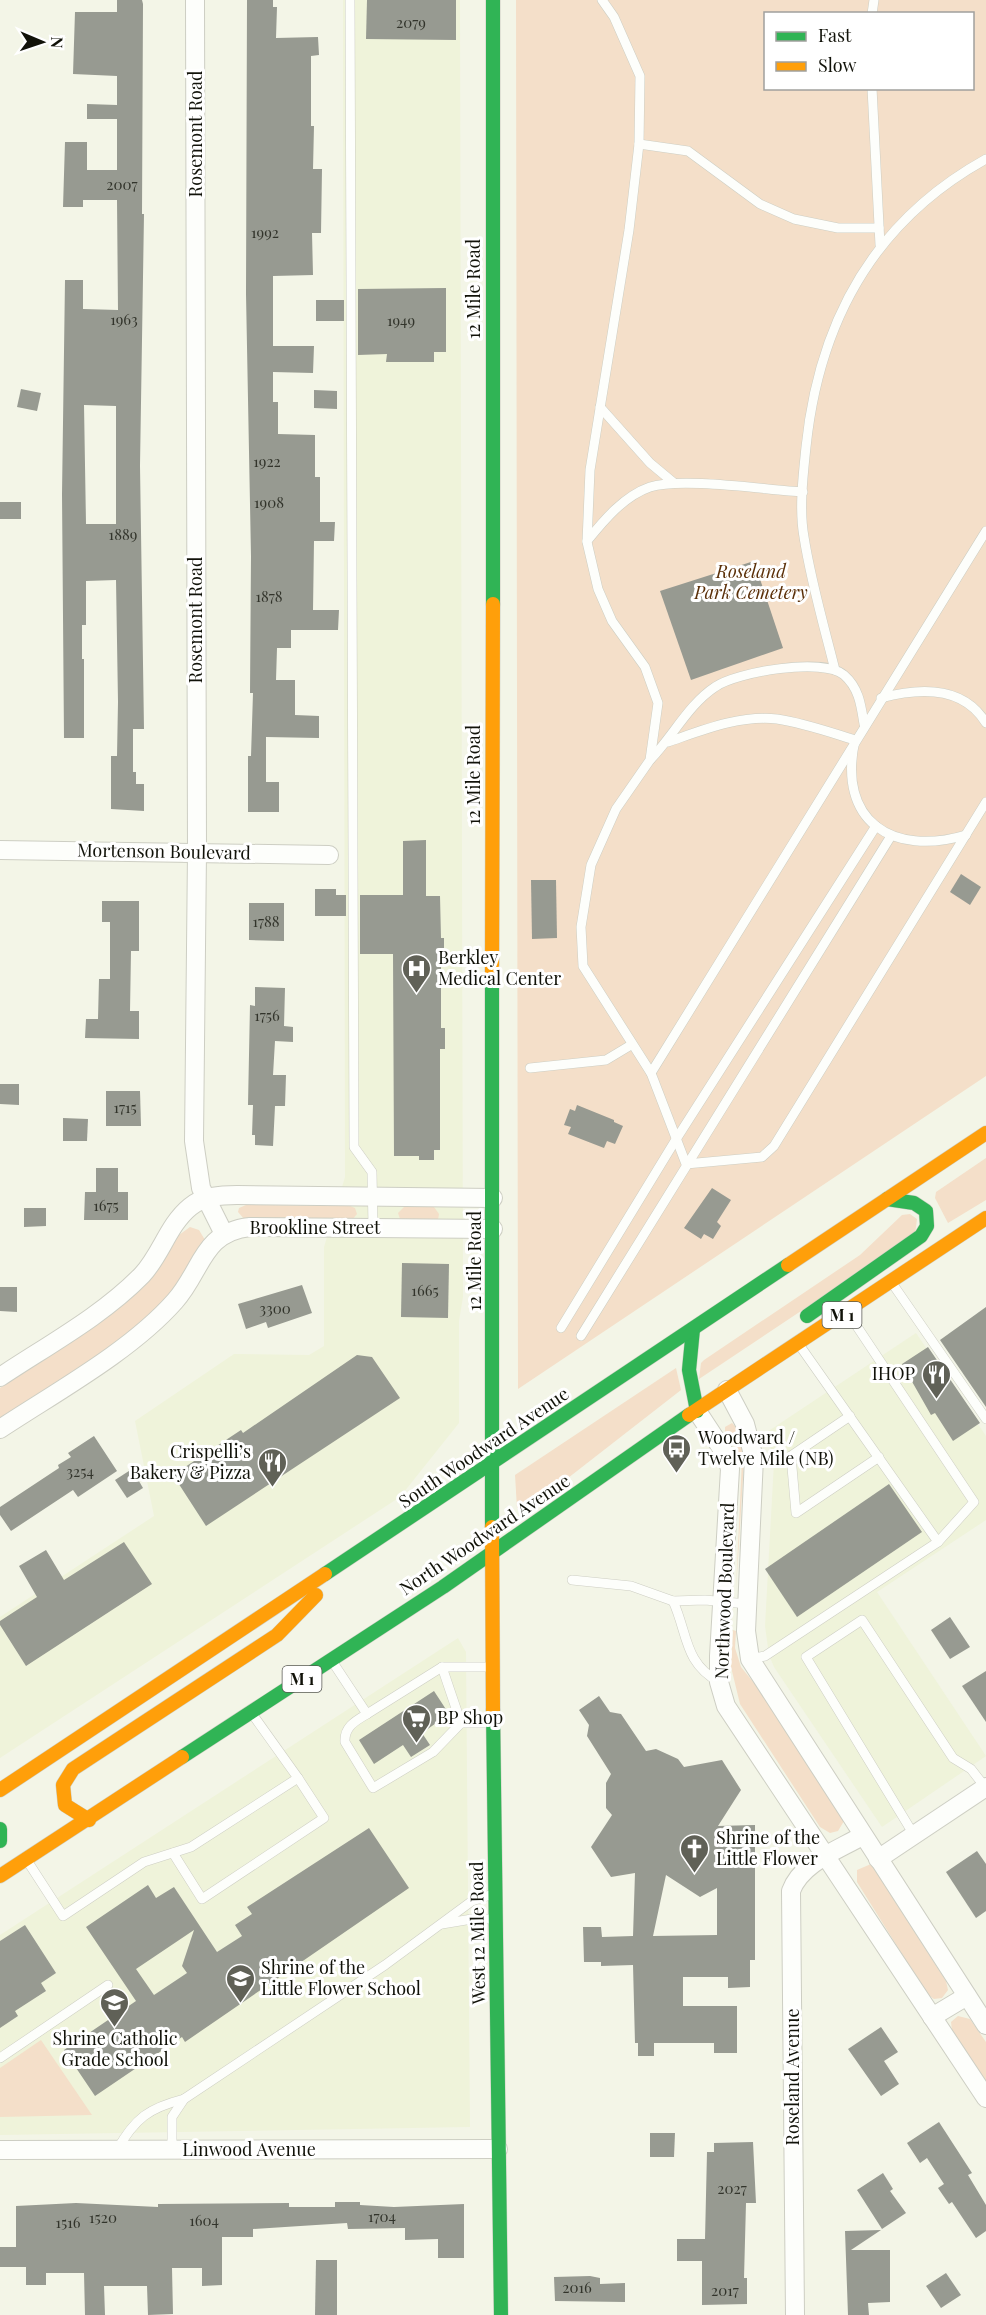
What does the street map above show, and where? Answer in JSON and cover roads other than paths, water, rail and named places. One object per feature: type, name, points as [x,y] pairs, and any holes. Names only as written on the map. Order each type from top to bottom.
[{"type":"main road","name":"12 Mile Road","points":[[493,0],[494,1551]]},
{"type":"main road","name":"South Woodward Avenue","points":[[0,1790],[986,1133]]},
{"type":"main road","points":[[795,1324],[921,1236],[928,1221],[925,1210],[914,1200],[887,1199]]},
{"type":"main road","name":"North Woodward Avenue","points":[[0,1876],[443,1587],[727,1390],[986,1218]]},
{"type":"main road","points":[[693,1329],[687,1375],[689,1393],[697,1411]]},
{"type":"main road","points":[[727,1390],[758,1354]]},
{"type":"main road","name":"West 12 Mile Road","points":[[494,1551],[495,1893],[501,2315]]},
{"type":"main road","points":[[89,1820],[65,1805],[63,1785],[74,1769],[277,1635],[354,1555]]},
{"type":"main road","points":[[0,1829],[0,1840]]},
{"type":"street","name":"Rosemont Road","points":[[195,0],[197,852],[194,1141],[195,1162],[205,1199],[224,1234]]},
{"type":"street","name":"Mortenson Boulevard","points":[[0,850],[329,855]]},
{"type":"street","name":"Brookline Street","points":[[205,1199],[220,1195],[493,1198]]},
{"type":"street","points":[[0,1377],[122,1294],[144,1272],[189,1208],[205,1199]]},
{"type":"street","name":"Brookline Street","points":[[0,1429],[104,1359],[158,1319],[177,1299],[206,1251],[224,1234],[250,1227],[493,1229]]},
{"type":"street","name":"Northwood Boulevard","points":[[727,1390],[745,1424],[754,1458],[746,1631],[750,1659],[862,1836],[984,2019]]},
{"type":"street","name":"Northwood Boulevard","points":[[697,1411],[729,1462],[719,1682],[733,1720],[827,1856],[986,2098]]},
{"type":"street","points":[[879,1859],[986,1787]]},
{"type":"street","name":"Roseland Avenue","points":[[795,2315],[792,1891],[796,1878],[827,1856],[862,1836]]},
{"type":"street","points":[[932,2017],[967,1996]]},
{"type":"street","name":"Linwood Avenue","points":[[0,2150],[498,2150]]},
{"type":"lane","points":[[350,0],[354,1147],[372,1172],[373,1227]]},
{"type":"lane","points":[[602,0],[614,17],[640,76],[639,144],[626,253],[591,470],[587,542],[598,589],[612,621],[645,667],[658,703],[651,760]]},
{"type":"lane","points":[[872,90],[880,245]]},
{"type":"lane","points":[[639,144],[688,151],[760,204],[794,219],[838,228],[879,228]]},
{"type":"lane","points":[[835,670],[803,536],[803,492],[815,384],[829,340],[852,289],[880,245],[902,222],[944,188],[986,159]]},
{"type":"lane","points":[[600,407],[650,463],[674,483]]},
{"type":"lane","points":[[587,542],[604,520],[625,502],[649,488],[674,483],[803,492]]},
{"type":"lane","points":[[651,1073],[864,724],[986,531]]},
{"type":"lane","points":[[686,1164],[675,1141],[651,1073],[584,966],[581,927],[591,865],[616,809],[651,760],[668,742],[700,699],[725,681],[759,671],[813,668],[835,670],[847,679],[860,699],[864,724]]},
{"type":"lane","points":[[881,698],[906,691],[943,693],[958,697],[986,723]]},
{"type":"lane","points":[[668,742],[717,724],[756,718],[799,724],[855,740]]},
{"type":"lane","points":[[855,740],[851,758],[853,791],[861,808],[876,826],[891,837],[915,842],[943,842],[966,835]]},
{"type":"lane","points":[[686,1164],[762,1157],[774,1146],[985,805]]},
{"type":"lane","points":[[561,1328],[675,1141],[876,826]]},
{"type":"lane","points":[[582,1336],[686,1164],[891,837]]},
{"type":"lane","points":[[530,1068],[606,1060],[631,1044]]},
{"type":"lane","points":[[891,1282],[986,1419]]},
{"type":"lane","points":[[750,1659],[765,1656],[938,1542],[974,1502],[847,1311]]},
{"type":"lane","points":[[798,1344],[938,1542]]},
{"type":"lane","points":[[850,1416],[791,1456],[796,1513],[879,1457]]},
{"type":"lane","points":[[572,1580],[631,1586],[673,1601],[722,1600],[747,1604]]},
{"type":"lane","points":[[673,1601],[694,1661],[704,1674],[719,1682]]},
{"type":"lane","points":[[914,1835],[806,1658],[862,1620],[953,1758],[971,1769],[986,1787]]},
{"type":"lane","points":[[331,1659],[367,1714]]},
{"type":"lane","points":[[442,1667],[461,1723]]},
{"type":"lane","points":[[494,1667],[442,1667],[350,1725],[344,1736],[345,1742],[373,1788],[433,1752],[461,1723],[494,1723]]},
{"type":"lane","points":[[172,1853],[202,1899],[324,1818],[251,1712]]},
{"type":"lane","points":[[26,1860],[63,1916],[144,1862],[191,1847],[298,1778]]},
{"type":"lane","points":[[117,2150],[131,2125],[159,2105],[184,2098],[386,1965],[472,1901],[495,1893]]},
{"type":"lane","points":[[439,1925],[472,1919],[496,1919]]},
{"type":"lane","points":[[0,2058],[108,1985]]},
{"type":"lane","points":[[172,2150],[172,2117],[184,2098]]},
{"type":"place","name":"Berkley Medical Center","points":[[417,994]]},
{"type":"place","name":"IHOP","points":[[936,1400]]},
{"type":"place","name":"Woodward / Twelve Mile (NB)","points":[[677,1474]]},
{"type":"place","name":"Crispelli’s Bakery & Pizza","points":[[272,1488]]},
{"type":"place","name":"BP Shop","points":[[416,1744]]},
{"type":"place","name":"Shrine of the Little Flower","points":[[695,1874]]},
{"type":"place","name":"Shrine of the Little Flower School","points":[[240,2004]]},
{"type":"place","name":"Shrine Catholic Grade School","points":[[115,2028]]},
{"type":"park label","name":"Roseland Park Cemetery","points":[[751,582]]}]
